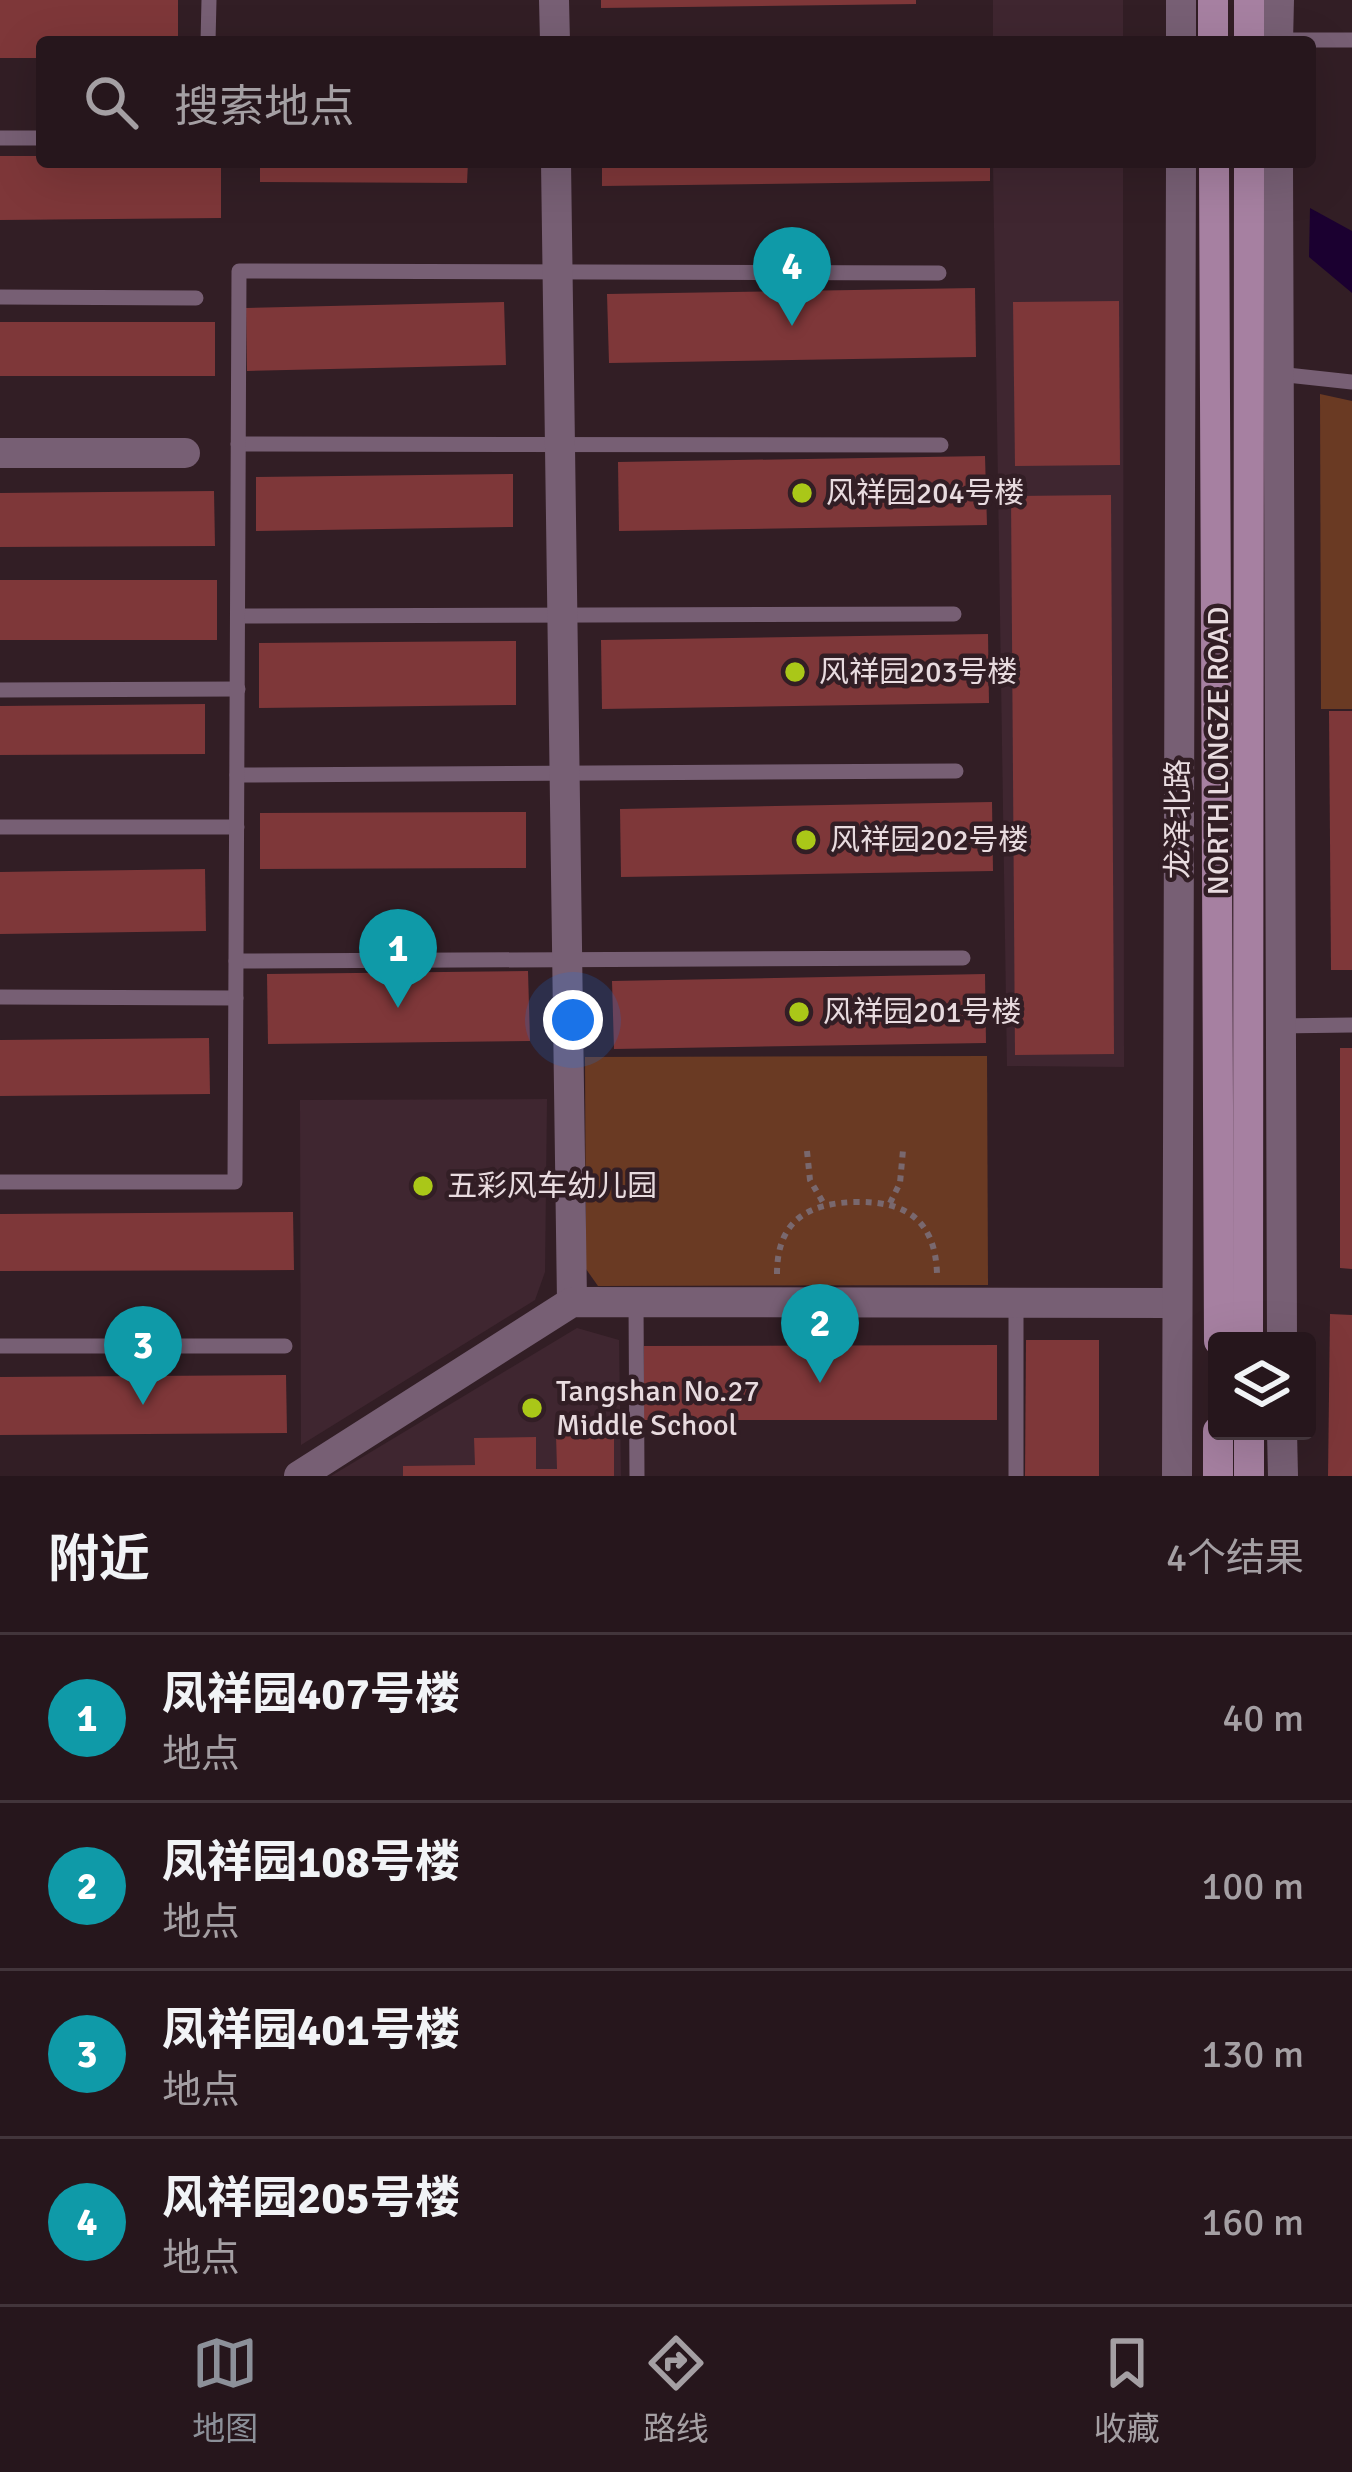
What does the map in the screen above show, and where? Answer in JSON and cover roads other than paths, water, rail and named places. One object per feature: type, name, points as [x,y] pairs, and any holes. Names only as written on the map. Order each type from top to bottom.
[{"type":"main road","points":[[1213,0],[1213,36]]},
{"type":"main road","points":[[1249,0],[1267,36]]},
{"type":"main road","name":"NORTH LONGZE ROAD","points":[[1214,168],[1219,1332]]},
{"type":"main road","name":"NORTH LONGZE ROAD","points":[[1248,1332],[1249,168]]},
{"type":"main road","points":[[1218,1440],[1218,1476]]},
{"type":"main road","points":[[1249,1440],[1249,1476]]},
{"type":"street","points":[[554,0],[555,36]]},
{"type":"street","points":[[1181,0],[1181,36]]},
{"type":"street","points":[[1270,36],[1279,0]]},
{"type":"street","points":[[556,168],[572,1303]]},
{"type":"street","name":"龙泽北路","points":[[1177,1476],[1180,168]]},
{"type":"street","points":[[1278,168],[1282,1332]]},
{"type":"street","points":[[0,452],[185,453]]},
{"type":"street","points":[[299,1476],[572,1303],[1177,1303]]},
{"type":"street","points":[[1282,1440],[1282,1476]]},
{"type":"lane","points":[[208,0],[208,36]]},
{"type":"lane","points":[[1316,40],[1352,40]]},
{"type":"lane","points":[[0,138],[36,138]]},
{"type":"lane","points":[[0,1181],[235,1182],[239,271],[939,273]]},
{"type":"lane","points":[[0,297],[196,298]]},
{"type":"lane","points":[[1277,374],[1352,382]]},
{"type":"lane","points":[[238,444],[941,445]]},
{"type":"lane","points":[[238,616],[954,614]]},
{"type":"lane","points":[[0,690],[238,689]]},
{"type":"lane","points":[[237,775],[956,771]]},
{"type":"lane","points":[[0,827],[237,827]]},
{"type":"lane","points":[[236,961],[963,958]]},
{"type":"lane","points":[[0,997],[236,998]]},
{"type":"lane","points":[[1247,1026],[1352,1025]]},
{"type":"lane","points":[[636,1302],[637,1476]]},
{"type":"lane","points":[[1016,1303],[1016,1476]]},
{"type":"lane","points":[[0,1346],[285,1346]]},
{"type":"place","name":"风祥园205号楼","points":[[792,326]]},
{"type":"place","name":"风祥园204号楼","points":[[802,493]]},
{"type":"place","name":"风祥园203号楼","points":[[795,672]]},
{"type":"place","name":"风祥园202号楼","points":[[806,840]]},
{"type":"place","name":"凤祥园407号楼","points":[[398,1008]]},
{"type":"place","name":"风祥园201号楼","points":[[799,1012]]},
{"type":"place","name":"五彩风车幼儿园","points":[[423,1186]]},
{"type":"place","name":"凤祥园108号楼","points":[[820,1383]]},
{"type":"place","name":"凤祥园401号楼","points":[[143,1405]]},
{"type":"place","name":"Tangshan No.27 Middle School","points":[[532,1408]]}]
